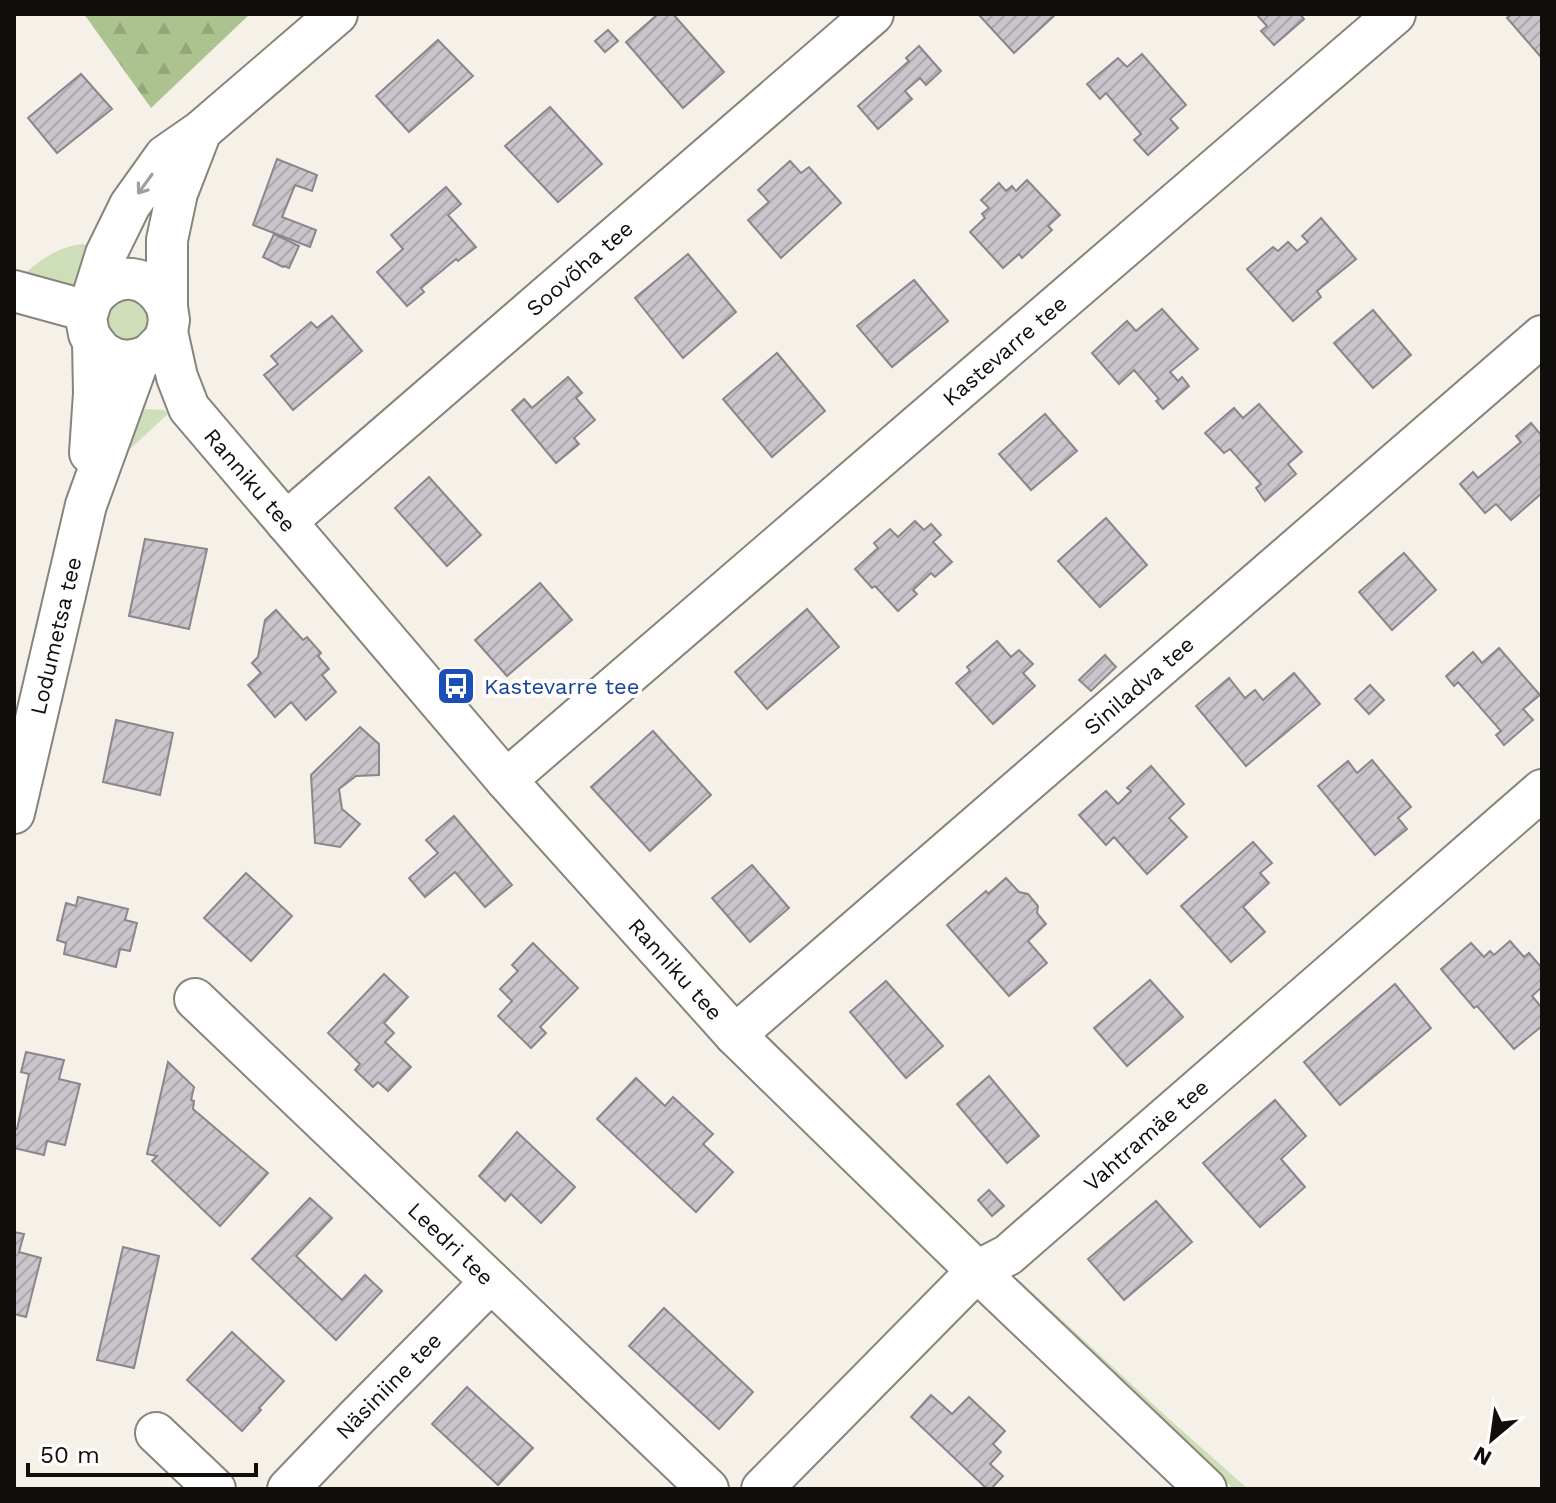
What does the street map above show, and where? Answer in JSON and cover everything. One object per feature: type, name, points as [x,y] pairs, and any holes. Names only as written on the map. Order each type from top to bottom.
[{"type":"street","points":[[86,505],[94,393],[91,317],[106,254],[130,205],[165,156],[201,131],[337,14]]},
{"type":"street","name":"Soovõha tee","points":[[286,522],[873,14]]},
{"type":"street","name":"Kastevarre tee","points":[[506,780],[1395,14]]},
{"type":"street","points":[[86,505],[116,419],[155,338],[161,296],[153,287],[143,281],[132,279],[120,279],[99,290],[91,317],[102,352],[127,361],[155,338],[167,240],[177,193],[201,131]]},
{"type":"street","points":[[14,291],[91,317]]},
{"type":"street","name":"Siniladva tee","points":[[735,1035],[1542,336]]},
{"type":"street","name":"Ranniku tee","points":[[155,338],[183,405],[506,780],[735,1035],[1206,1489]]},
{"type":"street","points":[[116,419],[137,398],[159,395],[183,405]]},
{"type":"street","name":"Lodumetsa tee","points":[[14,813],[86,505]]},
{"type":"street","name":"Vahtramäe tee","points":[[762,1489],[977,1271],[1008,1255],[1542,790]]},
{"type":"street","name":"Leedri tee","points":[[195,999],[708,1489]]},
{"type":"street","name":"Näsiniine tee","points":[[288,1489],[491,1282]]},
{"type":"street","points":[[156,1433],[215,1489]]},
{"type":"green space","points":[[84,14],[250,14],[151,108]]},
{"type":"green space","points":[[82,244],[96,248],[80,288],[16,283],[46,258]]},
{"type":"green space","points":[[116,298],[137,298],[145,308],[148,323],[138,338],[123,341],[110,335],[103,315]]},
{"type":"green space","points":[[164,410],[168,414],[118,460],[137,412]]},
{"type":"green space","points":[[1019,1280],[1248,1489],[1234,1489],[1171,1433],[1029,1298]]},
{"type":"building","points":[[658,14],[673,14],[724,72],[683,108],[626,42]]},
{"type":"building","points":[[978,14],[1056,14],[1014,53]]},
{"type":"building","points":[[1256,14],[1300,14],[1304,19],[1274,45],[1261,31],[1267,26]]},
{"type":"building","points":[[1512,14],[1542,14],[1540,56],[1507,18]]},
{"type":"building","points":[[608,30],[618,41],[605,52],[595,41]]},
{"type":"building","points":[[438,40],[473,76],[409,132],[376,96]]},
{"type":"building","points":[[919,46],[941,71],[926,85],[920,78],[905,91],[912,99],[878,129],[858,106],[909,61],[906,58]]},
{"type":"building","points":[[1142,54],[1186,105],[1170,119],[1178,128],[1148,155],[1134,140],[1141,134],[1106,93],[1100,99],[1087,84],[1118,58],[1127,67]]},
{"type":"building","points":[[81,74],[112,109],[57,153],[28,118]]},
{"type":"building","points":[[550,107],[602,164],[558,202],[505,146]]},
{"type":"building","points":[[277,159],[317,175],[312,191],[295,185],[282,217],[316,230],[310,247],[253,225]]},
{"type":"building","points":[[790,161],[801,173],[809,167],[841,203],[781,258],[748,220],[769,202],[758,190]]},
{"type":"building","points":[[1027,180],[1060,215],[1048,226],[1052,230],[1022,258],[1019,254],[1003,268],[970,232],[985,218],[982,214],[989,208],[981,200],[999,183],[1006,191],[1012,186],[1016,191]]},
{"type":"building","points":[[446,187],[461,204],[448,215],[476,247],[421,288],[424,292],[407,306],[377,272],[403,249],[391,235]]},
{"type":"building","points":[[1321,218],[1356,259],[1317,291],[1321,297],[1293,321],[1247,269],[1273,247],[1278,251],[1288,242],[1297,251],[1308,242],[1302,236]]},
{"type":"building","points":[[274,234],[299,246],[289,268],[263,257]]},
{"type":"building","points":[[688,254],[736,312],[683,358],[635,298]]},
{"type":"building","points":[[914,280],[948,321],[892,367],[857,326]]},
{"type":"building","points":[[1162,309],[1198,349],[1170,372],[1178,381],[1182,377],[1189,386],[1163,409],[1156,401],[1159,399],[1134,370],[1119,384],[1092,353],[1127,321],[1136,331]]},
{"type":"building","points":[[1373,310],[1411,355],[1373,388],[1334,343]]},
{"type":"building","points":[[332,316],[362,351],[293,410],[264,375],[278,364],[271,356],[311,322],[317,328]]},
{"type":"building","points":[[777,353],[825,411],[772,457],[723,399]]},
{"type":"building","points":[[568,377],[582,393],[576,398],[595,420],[574,438],[579,444],[556,463],[512,410],[524,399],[532,408]]},
{"type":"building","points":[[1259,404],[1302,452],[1288,464],[1296,474],[1265,501],[1256,488],[1261,484],[1230,449],[1224,453],[1205,433],[1234,408],[1243,418]]},
{"type":"building","points":[[1045,414],[1077,451],[1031,490],[999,454]]},
{"type":"building","points":[[1531,423],[1542,436],[1542,493],[1511,520],[1496,504],[1485,513],[1460,484],[1473,472],[1478,478],[1521,442],[1516,436]]},
{"type":"building","points":[[429,477],[481,535],[447,566],[395,508]]},
{"type":"building","points":[[1106,518],[1147,565],[1100,607],[1058,561]]},
{"type":"building","points":[[915,521],[924,530],[931,524],[941,535],[933,542],[952,562],[935,577],[931,573],[913,590],[917,594],[898,611],[855,569],[878,548],[874,543],[890,529],[898,537]]},
{"type":"building","points":[[145,539],[207,549],[189,629],[129,616]]},
{"type":"building","points":[[1404,553],[1436,590],[1392,630],[1359,592]]},
{"type":"building","points":[[540,583],[572,620],[507,676],[475,640]]},
{"type":"building","points":[[807,609],[839,647],[767,709],[735,672]]},
{"type":"building","points":[[276,610],[303,640],[307,637],[321,653],[318,656],[329,669],[322,675],[336,692],[306,720],[291,702],[275,717],[248,685],[261,673],[252,663],[258,657],[265,620]]},
{"type":"building","points":[[997,641],[1011,657],[1019,650],[1033,664],[1023,673],[1035,686],[993,724],[956,683],[970,671],[967,667]]},
{"type":"building","points":[[1499,648],[1540,695],[1523,709],[1533,720],[1504,745],[1496,735],[1501,731],[1458,682],[1454,686],[1446,676],[1473,652],[1482,663]]},
{"type":"building","points":[[1105,655],[1116,667],[1091,691],[1079,680]]},
{"type":"building","points":[[1294,673],[1320,704],[1246,766],[1196,706],[1229,678],[1245,698],[1255,690],[1263,700]]},
{"type":"building","points":[[1370,685],[1384,700],[1369,714],[1355,699]]},
{"type":"building","points":[[116,720],[173,733],[160,795],[103,782]]},
{"type":"building","points":[[360,727],[379,744],[379,775],[356,776],[339,789],[342,809],[360,824],[340,847],[315,843],[311,775]]},
{"type":"building","points":[[653,731],[711,795],[650,851],[591,787]]},
{"type":"building","points":[[1372,760],[1411,807],[1398,818],[1407,829],[1375,855],[1318,786],[1348,761],[1357,773]]},
{"type":"building","points":[[1151,766],[1184,804],[1169,818],[1187,837],[1147,874],[1114,837],[1106,845],[1079,815],[1106,791],[1118,804],[1131,791],[1127,788]]},
{"type":"building","points":[[454,816],[512,885],[485,907],[455,872],[425,897],[409,878],[438,853],[426,840]]},
{"type":"building","points":[[1253,842],[1272,863],[1260,873],[1269,883],[1243,907],[1265,932],[1231,962],[1181,906]]},
{"type":"building","points":[[752,865],[789,908],[750,942],[712,898]]},
{"type":"building","points":[[246,873],[292,916],[251,961],[204,918]]},
{"type":"building","points":[[1006,878],[1019,892],[1028,894],[1038,906],[1037,913],[1046,924],[1028,941],[1047,963],[1009,996],[947,925]]},
{"type":"building","points":[[78,897],[128,909],[125,920],[137,923],[130,951],[120,949],[116,967],[64,954],[66,943],[57,940],[66,903],[76,906]]},
{"type":"building","points":[[1510,941],[1524,957],[1529,953],[1542,968],[1542,987],[1532,996],[1542,1008],[1542,1026],[1514,1049],[1441,969],[1471,943],[1484,957],[1490,951],[1494,955]]},
{"type":"building","points":[[533,943],[578,988],[540,1027],[546,1033],[531,1048],[498,1016],[512,1001],[500,989],[518,971],[512,965]]},
{"type":"building","points":[[384,974],[408,997],[384,1023],[394,1033],[385,1042],[411,1067],[388,1091],[378,1082],[373,1087],[355,1070],[360,1064],[328,1033]]},
{"type":"building","points":[[1150,980],[1183,1017],[1127,1066],[1094,1028]]},
{"type":"building","points":[[886,981],[943,1046],[906,1078],[850,1012]]},
{"type":"building","points":[[1395,984],[1431,1028],[1340,1105],[1304,1062]]},
{"type":"building","points":[[26,1052],[64,1060],[59,1079],[80,1084],[65,1145],[47,1141],[44,1155],[14,1148],[14,1128],[17,1129],[29,1074],[21,1072]]},
{"type":"building","points":[[168,1062],[194,1087],[191,1100],[194,1101],[193,1109],[268,1173],[220,1226],[152,1161],[157,1156],[147,1154]]},
{"type":"building","points":[[989,1076],[1039,1136],[1007,1163],[957,1104]]},
{"type":"building","points":[[636,1078],[665,1106],[673,1097],[713,1134],[703,1144],[733,1172],[696,1212],[597,1119]]},
{"type":"building","points":[[1275,1100],[1306,1136],[1281,1159],[1305,1187],[1260,1227],[1203,1163]]},
{"type":"building","points":[[517,1132],[575,1187],[541,1223],[511,1194],[505,1201],[479,1176]]},
{"type":"building","points":[[989,1190],[1004,1206],[992,1216],[978,1200]]},
{"type":"building","points":[[310,1198],[332,1218],[296,1256],[342,1300],[365,1275],[382,1291],[336,1340],[252,1259]]},
{"type":"building","points":[[1156,1201],[1192,1242],[1124,1300],[1088,1259]]},
{"type":"building","points":[[14,1232],[24,1234],[19,1252],[41,1258],[26,1317],[14,1314]]},
{"type":"building","points":[[123,1247],[159,1256],[134,1368],[97,1360]]},
{"type":"building","points":[[664,1308],[753,1392],[719,1429],[629,1346]]},
{"type":"building","points":[[232,1332],[284,1381],[242,1431],[187,1380]]},
{"type":"building","points":[[467,1387],[533,1448],[498,1485],[432,1424]]},
{"type":"building","points":[[931,1395],[952,1414],[969,1397],[1005,1431],[993,1444],[1001,1452],[990,1464],[1003,1476],[991,1489],[987,1489],[911,1417]]},
{"type":"place","name":"Kastevarre tee","points":[[456,686]]}]
